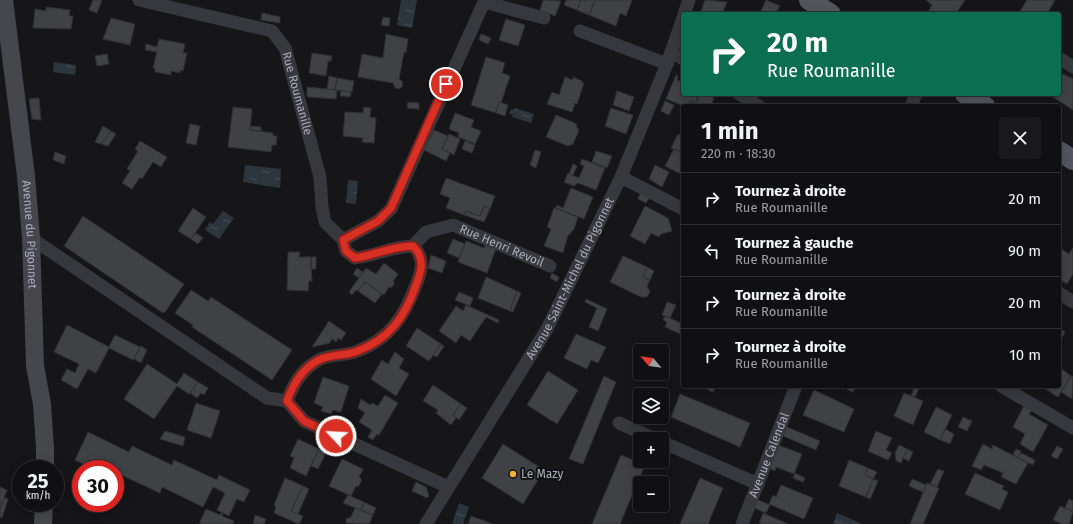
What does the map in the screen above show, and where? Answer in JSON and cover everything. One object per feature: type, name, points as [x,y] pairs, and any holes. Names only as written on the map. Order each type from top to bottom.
[{"type":"main road","points":[[968,96],[982,104]]},
{"type":"main road","points":[[1061,152],[1073,160]]},
{"type":"street","name":"Avenue du Pigonnet","points":[[4,0],[26,176],[35,366],[42,404],[45,460]]},
{"type":"street","name":"Rue Roumanille","points":[[139,0],[272,31],[285,48],[320,177],[322,207],[326,222],[343,240],[346,251],[355,258],[371,256],[402,246],[413,246]]},
{"type":"street","points":[[685,12],[689,0]]},
{"type":"street","points":[[343,240],[378,221],[391,208],[484,2],[544,18]]},
{"type":"street","name":"Avenue Saint-Michel du Pigonnet","points":[[426,524],[547,329],[620,177],[669,58],[681,24]]},
{"type":"street","points":[[580,31],[669,58],[681,59]]},
{"type":"street","points":[[1061,59],[1073,67]]},
{"type":"street","points":[[742,96],[756,104]]},
{"type":"street","points":[[620,177],[681,208]]},
{"type":"street","name":"Rue Henri Revoil","points":[[413,246],[426,232],[453,225],[550,266]]},
{"type":"street","points":[[30,238],[267,398],[287,401],[304,421],[448,487]]},
{"type":"street","points":[[287,401],[293,385],[304,371],[318,360],[356,352],[389,333],[409,305],[422,268],[420,253],[413,246]]},
{"type":"street","points":[[1061,295],[1073,302]]},
{"type":"street","name":"Avenue Calendal","points":[[742,524],[795,388]]},
{"type":"street","points":[[1004,388],[1073,428]]},
{"type":"street","points":[[619,423],[639,432]]},
{"type":"street","points":[[669,445],[758,484]]},
{"type":"street","points":[[43,524],[44,512]]},
{"type":"water","points":[[401,0],[417,0],[412,28],[397,25]]},
{"type":"water","points":[[54,62],[76,65],[75,75],[53,72]]},
{"type":"water","points":[[515,108],[534,114],[531,123],[512,117],[513,115],[509,114],[511,109],[514,110]]},
{"type":"water","points":[[245,165],[281,169],[280,188],[243,182]]},
{"type":"water","points":[[348,180],[358,181],[356,204],[346,203]]},
{"type":"water","points":[[223,211],[234,218],[219,239],[205,230],[210,222],[213,224]]},
{"type":"water","points":[[459,503],[469,507],[463,524],[452,524]]},
{"type":"water","points":[[837,513],[860,523],[833,524]]},
{"type":"building","points":[[93,0],[102,0],[97,13],[89,10]]},
{"type":"building","points":[[543,0],[561,1],[555,16],[540,10]]},
{"type":"building","points":[[566,0],[581,0],[577,10],[564,5]]},
{"type":"building","points":[[581,0],[595,0],[589,15],[577,10]]},
{"type":"building","points":[[595,0],[632,0],[626,16],[620,13],[616,26],[589,15]]},
{"type":"building","points":[[705,0],[727,2],[723,12],[701,12]]},
{"type":"building","points":[[766,0],[780,6],[778,12],[761,11]]},
{"type":"building","points":[[926,0],[965,0],[957,12],[928,12],[932,5]]},
{"type":"building","points":[[1027,0],[1055,0],[1048,12],[1019,12]]},
{"type":"building","points":[[46,7],[70,10],[69,16],[73,16],[71,29],[33,28],[35,9],[46,11]]},
{"type":"building","points":[[262,13],[280,17],[280,23],[261,20]]},
{"type":"building","points":[[383,17],[390,18],[389,26],[381,25]]},
{"type":"building","points":[[111,18],[135,24],[130,45],[103,39]]},
{"type":"building","points":[[506,19],[525,25],[518,46],[499,40]]},
{"type":"building","points":[[386,34],[408,39],[399,79],[402,81],[403,86],[399,89],[395,88],[393,83],[358,77],[362,54],[383,58]]},
{"type":"building","points":[[481,34],[491,38],[488,44],[479,40]]},
{"type":"building","points":[[159,39],[185,44],[183,53],[187,53],[183,71],[180,70],[180,73],[171,71],[171,75],[155,72],[155,69],[153,68],[157,52],[145,50],[146,44],[157,47]]},
{"type":"building","points":[[312,53],[332,56],[331,61],[328,61],[326,76],[309,73]]},
{"type":"building","points":[[107,54],[109,64],[97,66],[95,56]]},
{"type":"building","points":[[486,57],[505,63],[502,73],[510,76],[496,113],[471,105]]},
{"type":"building","points":[[1061,73],[1073,79],[1073,110],[1051,96],[1061,96]]},
{"type":"building","points":[[676,75],[678,76],[677,80],[681,81],[681,96],[697,96],[697,102],[691,101],[690,104],[681,105],[666,99]]},
{"type":"building","points":[[329,76],[337,78],[335,90],[327,89]]},
{"type":"building","points":[[565,77],[573,80],[573,77],[584,83],[577,104],[575,103],[572,112],[547,104],[552,92],[559,95]]},
{"type":"building","points":[[337,78],[354,81],[352,92],[335,90]]},
{"type":"building","points":[[307,87],[337,90],[336,99],[307,97]]},
{"type":"building","points":[[341,91],[351,92],[350,97],[340,96]]},
{"type":"building","points":[[617,91],[634,97],[629,111],[613,105]]},
{"type":"building","points":[[697,96],[710,96],[714,98],[712,104],[690,104],[691,101],[697,102],[698,97]]},
{"type":"building","points":[[39,98],[41,120],[32,119],[29,99]]},
{"type":"building","points":[[665,101],[674,105],[669,115],[661,111]]},
{"type":"building","points":[[408,102],[419,103],[419,109],[407,108]]},
{"type":"building","points":[[499,102],[508,105],[505,116],[496,113]]},
{"type":"building","points":[[233,107],[252,109],[250,130],[273,133],[273,136],[277,136],[276,145],[272,145],[271,152],[228,147]]},
{"type":"building","points":[[364,107],[371,108],[370,117],[376,118],[374,143],[362,142],[363,138],[343,136],[345,112],[363,113]]},
{"type":"building","points":[[611,108],[633,115],[626,134],[605,126]]},
{"type":"building","points":[[455,113],[474,120],[471,127],[481,131],[475,144],[458,137],[459,133],[449,129]]},
{"type":"building","points":[[556,115],[577,124],[576,126],[579,130],[573,144],[568,146],[546,137]]},
{"type":"building","points":[[190,124],[200,126],[196,145],[186,143]]},
{"type":"building","points":[[103,126],[111,131],[101,144],[95,142]]},
{"type":"building","points":[[250,126],[261,127],[261,131],[250,130]]},
{"type":"building","points":[[434,130],[448,136],[442,149],[450,153],[446,161],[424,150]]},
{"type":"building","points":[[111,131],[116,134],[108,146],[101,144]]},
{"type":"building","points":[[449,134],[460,139],[454,155],[442,149]]},
{"type":"building","points":[[678,134],[681,136],[681,152],[671,148]]},
{"type":"building","points":[[140,141],[167,157],[161,167],[153,162],[142,179],[140,177],[132,189],[122,183],[130,171],[127,169],[138,151],[135,149]]},
{"type":"building","points":[[465,141],[475,145],[472,153],[462,149]]},
{"type":"building","points":[[674,149],[681,152],[681,174],[665,166]]},
{"type":"building","points":[[535,150],[541,152],[536,168],[530,165]]},
{"type":"building","points":[[596,151],[612,156],[607,168],[592,162]]},
{"type":"building","points":[[55,152],[66,156],[64,164],[53,160]]},
{"type":"building","points":[[582,159],[605,168],[596,190],[578,183],[574,186],[564,182],[568,173],[579,178],[584,166],[580,164]]},
{"type":"building","points":[[573,164],[577,166],[573,175],[569,174]]},
{"type":"building","points":[[655,165],[669,172],[662,187],[649,179]]},
{"type":"building","points":[[446,178],[495,196],[490,209],[484,206],[480,216],[466,211],[464,215],[446,208],[450,198],[440,194]]},
{"type":"building","points":[[571,188],[593,197],[584,219],[556,208],[557,205],[563,208]]},
{"type":"building","points":[[641,192],[650,197],[646,203],[638,199]]},
{"type":"building","points":[[484,206],[490,209],[484,222],[464,215],[466,211],[480,216]]},
{"type":"building","points":[[645,206],[668,218],[672,231],[661,234],[659,237],[651,233],[645,244],[630,236]]},
{"type":"building","points":[[193,208],[206,217],[191,239],[178,231]]},
{"type":"building","points":[[554,208],[578,217],[574,229],[568,235],[563,253],[544,246],[551,229],[547,227]]},
{"type":"building","points":[[83,216],[184,284],[165,312],[163,313],[64,246]]},
{"type":"building","points":[[196,233],[203,238],[198,244],[191,239]]},
{"type":"building","points":[[453,239],[465,244],[459,258],[447,253]]},
{"type":"building","points":[[466,241],[484,248],[485,245],[496,249],[487,273],[458,262]]},
{"type":"building","points":[[1073,248],[1073,274],[1067,284],[1061,280],[1061,249],[1069,254]]},
{"type":"building","points":[[288,252],[300,252],[299,257],[311,257],[312,281],[309,281],[308,291],[287,290]]},
{"type":"building","points":[[431,255],[446,261],[442,273],[428,268]]},
{"type":"building","points":[[623,256],[647,267],[643,277],[650,280],[647,286],[650,292],[647,297],[641,297],[610,282]]},
{"type":"building","points":[[311,257],[316,257],[316,269],[310,269]]},
{"type":"building","points":[[384,263],[398,274],[393,282],[395,283],[391,288],[389,287],[384,295],[365,282],[358,291],[356,290],[352,295],[349,292],[366,268],[376,274]]},
{"type":"building","points":[[647,267],[654,271],[650,280],[643,277]]},
{"type":"building","points":[[357,268],[363,272],[359,278],[353,274]]},
{"type":"building","points":[[552,273],[559,277],[557,282],[550,278]]},
{"type":"building","points":[[486,277],[517,291],[510,311],[478,298]]},
{"type":"building","points":[[365,282],[382,294],[375,303],[358,291]]},
{"type":"building","points":[[191,290],[208,301],[211,297],[292,350],[272,380],[192,327],[193,325],[175,313]]},
{"type":"building","points":[[517,291],[521,293],[513,312],[510,311]]},
{"type":"building","points":[[459,292],[473,298],[470,306],[455,300]]},
{"type":"building","points":[[586,299],[607,309],[598,331],[589,327],[597,308],[585,302]]},
{"type":"building","points":[[667,302],[676,305],[670,318],[662,315]]},
{"type":"building","points":[[466,305],[499,320],[498,323],[486,317],[470,341],[461,335],[456,343],[439,331],[456,306],[463,311]]},
{"type":"building","points":[[665,316],[681,323],[680,334],[665,327],[667,322],[663,320]]},
{"type":"building","points":[[329,321],[346,333],[341,340],[338,338],[336,342],[332,339],[330,343],[312,347]]},
{"type":"building","points":[[67,325],[109,347],[115,335],[140,347],[133,360],[109,348],[96,373],[88,369],[77,389],[61,380],[67,369],[75,373],[79,364],[54,352]]},
{"type":"building","points":[[417,328],[441,344],[429,361],[406,346]]},
{"type":"building","points":[[1061,329],[1065,332],[1061,340]]},
{"type":"building","points":[[576,334],[606,347],[598,363],[591,360],[587,369],[564,358]]},
{"type":"building","points":[[441,344],[444,346],[437,357],[433,355]]},
{"type":"building","points":[[141,346],[147,350],[141,363],[134,359]]},
{"type":"building","points":[[395,352],[404,359],[399,368],[409,374],[396,396],[371,379],[382,360],[388,364]]},
{"type":"building","points":[[147,364],[177,384],[184,373],[198,382],[189,394],[177,386],[154,419],[124,399]]},
{"type":"building","points":[[1061,368],[1071,376],[1058,397],[1044,388],[1061,388]]},
{"type":"building","points":[[548,371],[578,390],[557,424],[527,405]]},
{"type":"building","points":[[604,376],[616,382],[583,464],[569,459]]},
{"type":"building","points":[[1071,376],[1073,377],[1072,399],[1061,392]]},
{"type":"building","points":[[323,377],[349,386],[341,412],[333,410],[331,414],[321,411],[323,407],[314,403]]},
{"type":"building","points":[[198,382],[208,388],[204,395],[201,393],[197,398],[190,393]]},
{"type":"building","points":[[433,385],[461,404],[453,415],[456,418],[451,425],[436,413],[438,410],[423,401]]},
{"type":"building","points":[[704,388],[715,388],[713,392]]},
{"type":"building","points":[[844,388],[855,388],[853,392]]},
{"type":"building","points":[[914,388],[919,388],[915,397],[911,396]]},
{"type":"building","points":[[814,390],[854,409],[844,432],[803,415]]},
{"type":"building","points":[[904,393],[923,401],[913,425],[894,416]]},
{"type":"building","points":[[680,394],[750,423],[740,447],[671,417]]},
{"type":"building","points":[[385,395],[398,403],[379,435],[377,434],[373,440],[368,437],[372,430],[359,422],[365,413],[358,408],[361,399],[370,405],[372,403],[378,406]]},
{"type":"building","points":[[196,403],[220,411],[211,438],[187,430]]},
{"type":"building","points":[[461,404],[467,408],[459,420],[453,415]]},
{"type":"building","points":[[1024,406],[1032,410],[1029,414],[1048,425],[1033,452],[1020,444],[1025,434],[1013,427]]},
{"type":"building","points":[[936,407],[952,415],[940,440],[924,432]]},
{"type":"building","points":[[963,417],[972,421],[967,431],[958,427]]},
{"type":"building","points":[[787,427],[820,441],[816,450],[783,436]]},
{"type":"building","points":[[945,429],[954,434],[950,444],[940,440]]},
{"type":"building","points":[[165,431],[185,437],[183,446],[160,439]]},
{"type":"building","points":[[876,431],[892,438],[886,450],[892,453],[888,460],[868,451]]},
{"type":"building","points":[[88,432],[129,452],[132,446],[172,465],[174,460],[217,480],[219,475],[250,490],[244,502],[237,499],[229,516],[217,510],[225,493],[213,487],[203,507],[162,487],[160,493],[124,476],[124,460],[75,460]]},
{"type":"building","points":[[298,439],[319,449],[306,476],[290,468],[294,458],[290,456]]},
{"type":"building","name":"Le Mazy","points":[[503,444],[544,470],[523,504],[482,478]]},
{"type":"building","points":[[983,444],[992,449],[993,445],[1028,463],[1016,484],[1001,477],[1003,473],[984,465],[981,470],[972,466]]},
{"type":"building","points":[[778,445],[802,454],[794,474],[776,467],[775,471],[769,468]]},
{"type":"building","points":[[899,445],[907,449],[901,463],[896,461],[895,453]]},
{"type":"building","points":[[1057,446],[1063,449],[1057,459],[1051,456]]},
{"type":"building","points":[[319,449],[326,453],[318,469],[311,466]]},
{"type":"building","points":[[907,449],[913,452],[909,461],[903,458]]},
{"type":"building","points":[[1016,449],[1021,451],[1018,458],[1013,454]]},
{"type":"building","points":[[1021,453],[1035,460],[1033,465],[1018,458]]},
{"type":"building","points":[[621,455],[633,460],[633,468],[644,468],[640,476],[633,476],[633,493],[620,524],[592,524]]},
{"type":"building","points":[[342,459],[363,469],[359,477],[362,480],[358,487],[356,486],[351,496],[329,486]]},
{"type":"building","points":[[849,460],[868,468],[865,475],[873,479],[866,497],[839,486]]},
{"type":"building","points":[[868,468],[877,472],[873,479],[865,475]]},
{"type":"building","points":[[938,469],[944,471],[937,487],[930,484]]},
{"type":"building","points":[[795,473],[805,478],[803,482],[793,478]]},
{"type":"building","points":[[975,473],[1004,486],[1002,489],[1008,492],[1000,510],[965,494]]},
{"type":"building","points":[[285,478],[303,486],[291,511],[303,516],[299,524],[274,513],[276,507],[274,505]]},
{"type":"building","points":[[700,478],[723,488],[708,524],[680,524]]},
{"type":"building","points":[[873,479],[878,481],[870,499],[866,497]]},
{"type":"building","points":[[912,479],[926,485],[923,492],[909,486]]},
{"type":"building","points":[[416,482],[426,487],[429,496],[427,498],[412,491]]},
{"type":"building","points":[[927,483],[939,488],[923,524],[910,524]]},
{"type":"building","points":[[781,485],[813,498],[804,519],[769,504],[773,495],[776,497]]},
{"type":"building","points":[[303,486],[309,489],[298,514],[291,511]]},
{"type":"building","points":[[0,487],[7,490],[0,509]]},
{"type":"building","points":[[348,495],[364,502],[361,510],[343,503]]},
{"type":"building","points":[[4,498],[8,499],[2,518],[0,517],[0,509]]},
{"type":"building","points":[[756,499],[770,505],[766,513],[752,507]]},
{"type":"building","points":[[1069,499],[1073,501],[1073,512],[1065,508]]},
{"type":"building","points":[[364,502],[376,508],[373,515],[361,510]]},
{"type":"building","points":[[1060,506],[1073,512],[1069,524],[1062,524],[1053,520]]},
{"type":"building","points":[[355,508],[373,515],[369,524],[346,523],[346,519],[351,517]]},
{"type":"building","points":[[206,509],[220,515],[221,513],[223,514],[222,516],[234,521],[233,524],[199,524]]},
{"type":"building","points":[[763,513],[779,520],[788,524],[759,524]]},
{"type":"building","points":[[255,515],[266,519],[264,524],[253,524]]},
{"type":"building","points":[[471,516],[493,524],[468,524]]},
{"type":"place","name":"Le Mazy","points":[[513,474]]},
{"type":"route","points":[[336,436],[304,421],[287,401],[293,385],[311,365],[318,360],[356,352],[389,333],[409,305],[422,268],[420,253],[413,246],[402,246],[371,256],[355,258],[346,251],[343,240],[378,221],[391,208],[446,84]]}]
